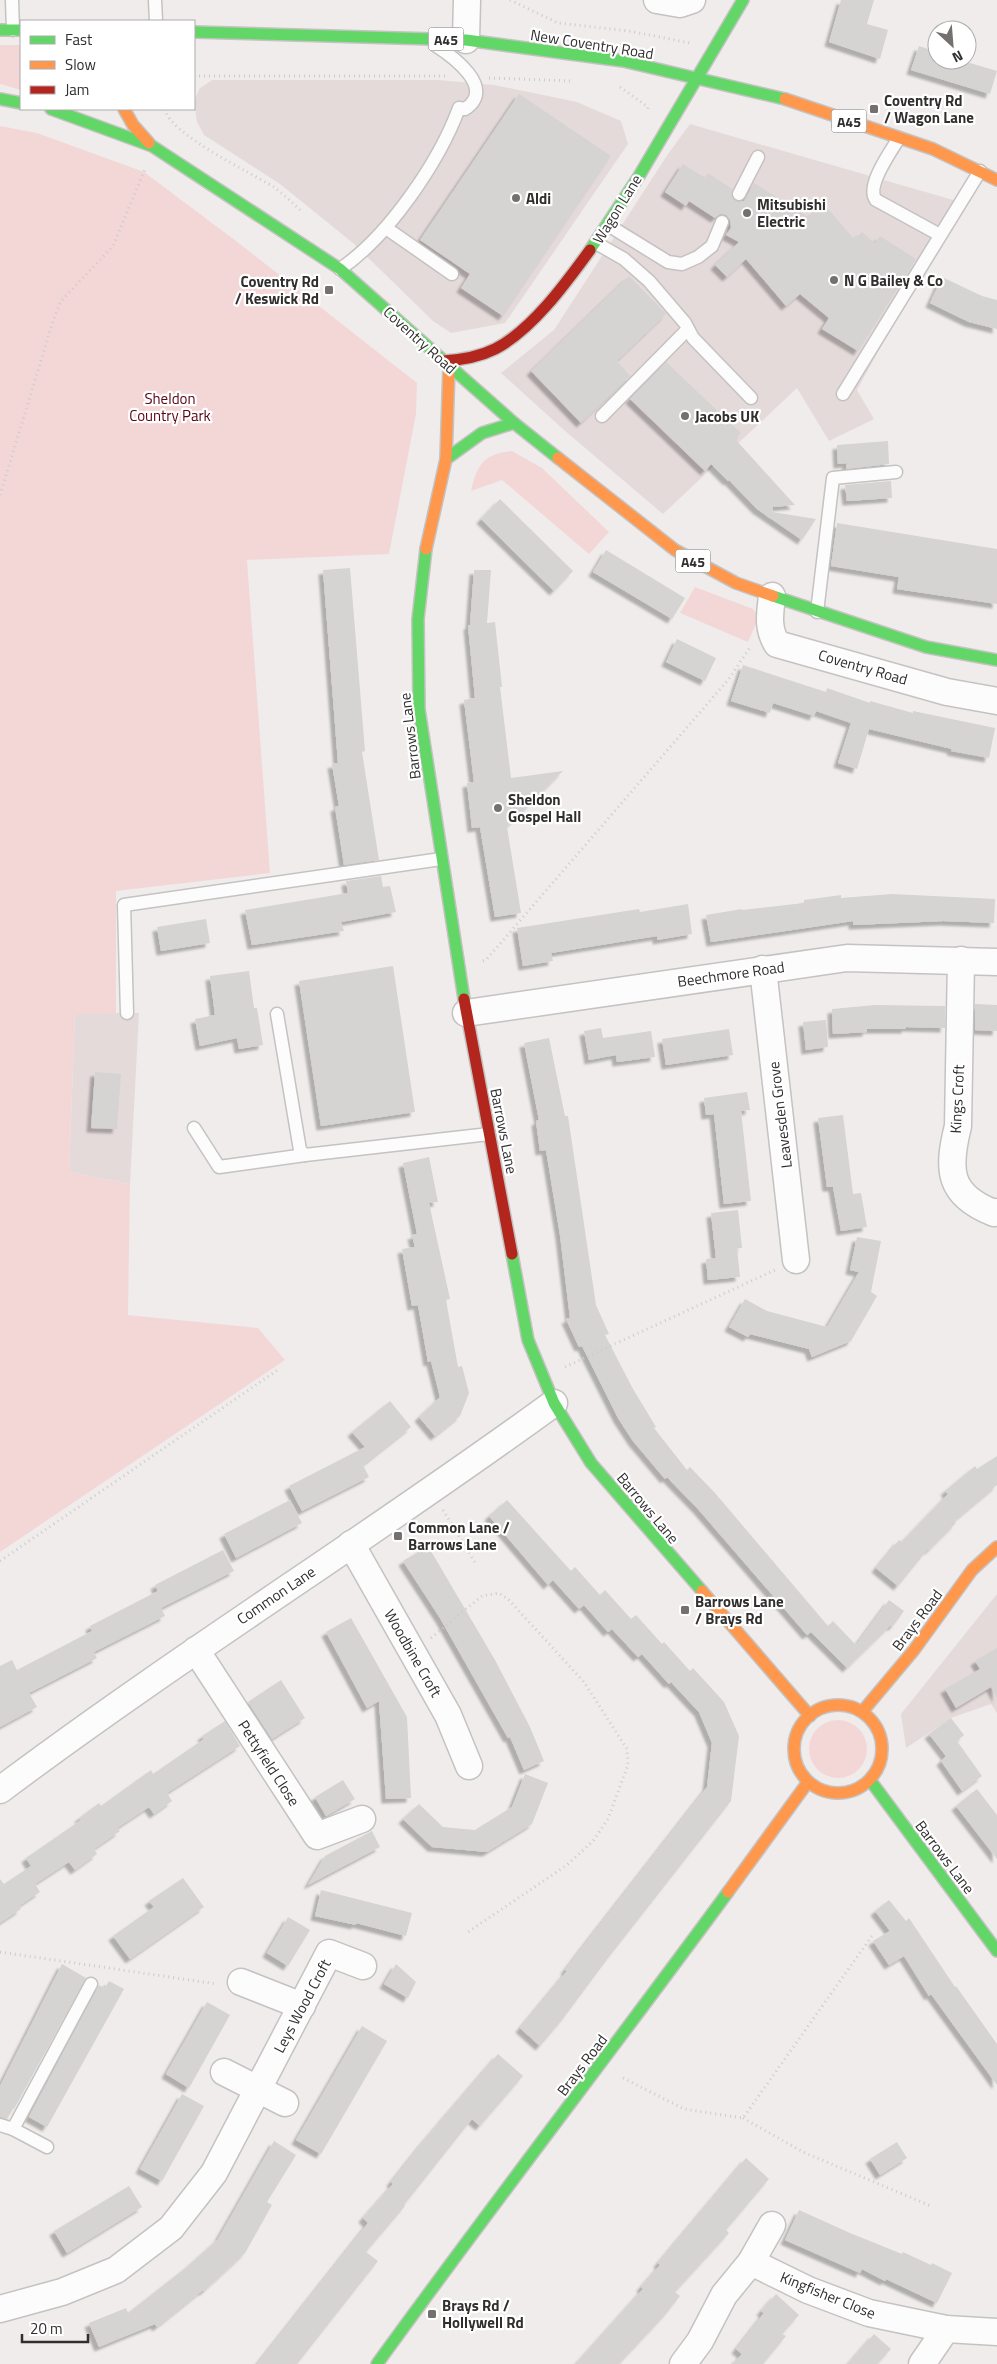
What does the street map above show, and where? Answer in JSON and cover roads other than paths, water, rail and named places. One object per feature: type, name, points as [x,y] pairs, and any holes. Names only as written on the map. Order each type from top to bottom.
[{"type":"main road","name":"Wagon Lane","points":[[446,364],[486,354],[509,340],[569,279],[608,225],[696,80],[740,1]]},
{"type":"main road","name":"New Coventry Road","points":[[195,32],[466,40],[623,61],[696,80],[791,101],[933,149],[997,180]]},
{"type":"main road","points":[[0,99],[20,103]]},
{"type":"main road","name":"Coventry Road","points":[[54,110],[152,146],[340,269],[514,423],[675,550],[736,583],[817,612],[926,647],[997,660]]},
{"type":"main road","points":[[125,110],[133,125],[152,146]]},
{"type":"main road","name":"Barrows Lane","points":[[446,364],[448,429],[446,459],[426,550],[418,619],[419,709],[466,1013],[528,1340],[554,1403],[591,1463],[810,1716]]},
{"type":"main road","points":[[446,459],[482,434],[514,423]]},
{"type":"main road","name":"Brays Road","points":[[862,1712],[914,1650],[972,1570],[997,1547]]},
{"type":"main road","points":[[835,1706],[849,1707],[862,1712],[875,1726],[882,1744],[882,1757],[878,1770],[870,1780],[850,1792],[839,1793],[828,1792],[808,1782],[800,1772],[794,1748],[799,1730],[810,1716],[822,1708],[835,1706]]},
{"type":"main road","name":"Barrows Lane","points":[[870,1780],[997,1951]]},
{"type":"main road","name":"Brays Road","points":[[377,2364],[470,2236],[600,2067],[808,1782]]},
{"type":"street","points":[[466,40],[467,0]]},
{"type":"street","points":[[657,0],[680,4],[692,0]]},
{"type":"street","name":"Coventry Road","points":[[772,596],[769,624],[777,644],[948,692],[997,701]]},
{"type":"street","name":"Beechmore Road","points":[[466,1013],[847,958],[997,962]]},
{"type":"street","name":"Kings Croft","points":[[961,960],[958,1126],[952,1152],[952,1170],[958,1188],[975,1206],[994,1213],[997,1212]]},
{"type":"street","name":"Leavesden Grove","points":[[763,970],[796,1260]]},
{"type":"street","name":"Common Lane","points":[[0,1790],[196,1650],[431,1490],[554,1403]]},
{"type":"street","name":"Woodbine Croft","points":[[351,1544],[448,1715],[469,1766]]},
{"type":"street","name":"Pettyfield Close","points":[[196,1650],[317,1836],[362,1820]]},
{"type":"street","name":"Leys Wood Croft","points":[[0,2309],[62,2292],[116,2270],[171,2228],[214,2172],[329,1953],[363,1966]]},
{"type":"street","points":[[240,1982],[302,2006]]},
{"type":"street","points":[[224,2072],[285,2103]]},
{"type":"street","points":[[683,2364],[700,2341],[724,2295],[751,2262],[772,2225]]},
{"type":"street","name":"Kingfisher Close","points":[[751,2262],[808,2290],[869,2314],[946,2329],[997,2332]]},
{"type":"street","points":[[922,2364],[946,2329]]},
{"type":"lane","points":[[11,30],[12,0]]},
{"type":"lane","points":[[155,0],[156,20]]},
{"type":"lane","points":[[340,269],[371,245],[386,228],[430,166],[451,129],[459,108],[465,109],[470,106],[474,95],[472,77],[457,59],[426,39]]},
{"type":"lane","points":[[899,138],[872,186],[872,196],[940,235]]},
{"type":"lane","points":[[739,194],[758,157]]},
{"type":"lane","points":[[843,394],[980,172]]},
{"type":"lane","points":[[608,225],[668,262],[682,264],[698,257],[712,246],[722,222]]},
{"type":"lane","points":[[386,228],[452,274]]},
{"type":"lane","points":[[596,243],[624,259],[638,270],[688,329],[693,338],[751,398]]},
{"type":"lane","points":[[602,416],[688,329]]},
{"type":"lane","points":[[817,612],[833,478],[896,472]]},
{"type":"lane","points":[[128,1013],[124,905],[441,859]]},
{"type":"lane","points":[[277,1014],[300,1150],[305,1155]]},
{"type":"lane","points":[[194,1128],[219,1167],[489,1134]]},
{"type":"lane","points":[[13,2129],[91,1984]]},
{"type":"lane","points":[[0,2125],[13,2129],[47,2147]]},
{"type":"place","name":"Coventry Rd / Wagon Lane","points":[[874,109]]},
{"type":"place","name":"Aldi","points":[[516,198]]},
{"type":"place","name":"Mitsubishi Electric","points":[[747,213]]},
{"type":"place","name":"N G Bailey & Co","points":[[834,280]]},
{"type":"place","name":"Coventry Rd / Keswick Rd","points":[[329,290]]},
{"type":"place","name":"Jacobs UK","points":[[685,416]]},
{"type":"place","name":"Sheldon Gospel Hall","points":[[498,808]]},
{"type":"place","name":"Common Lane / Barrows Lane","points":[[398,1536]]},
{"type":"place","name":"Barrows Lane / Brays Rd","points":[[685,1610]]},
{"type":"place","name":"Brays Rd / Hollywell Rd","points":[[432,2314]]},
{"type":"park label","name":"Sheldon Country Park","points":[[170,406]]}]
